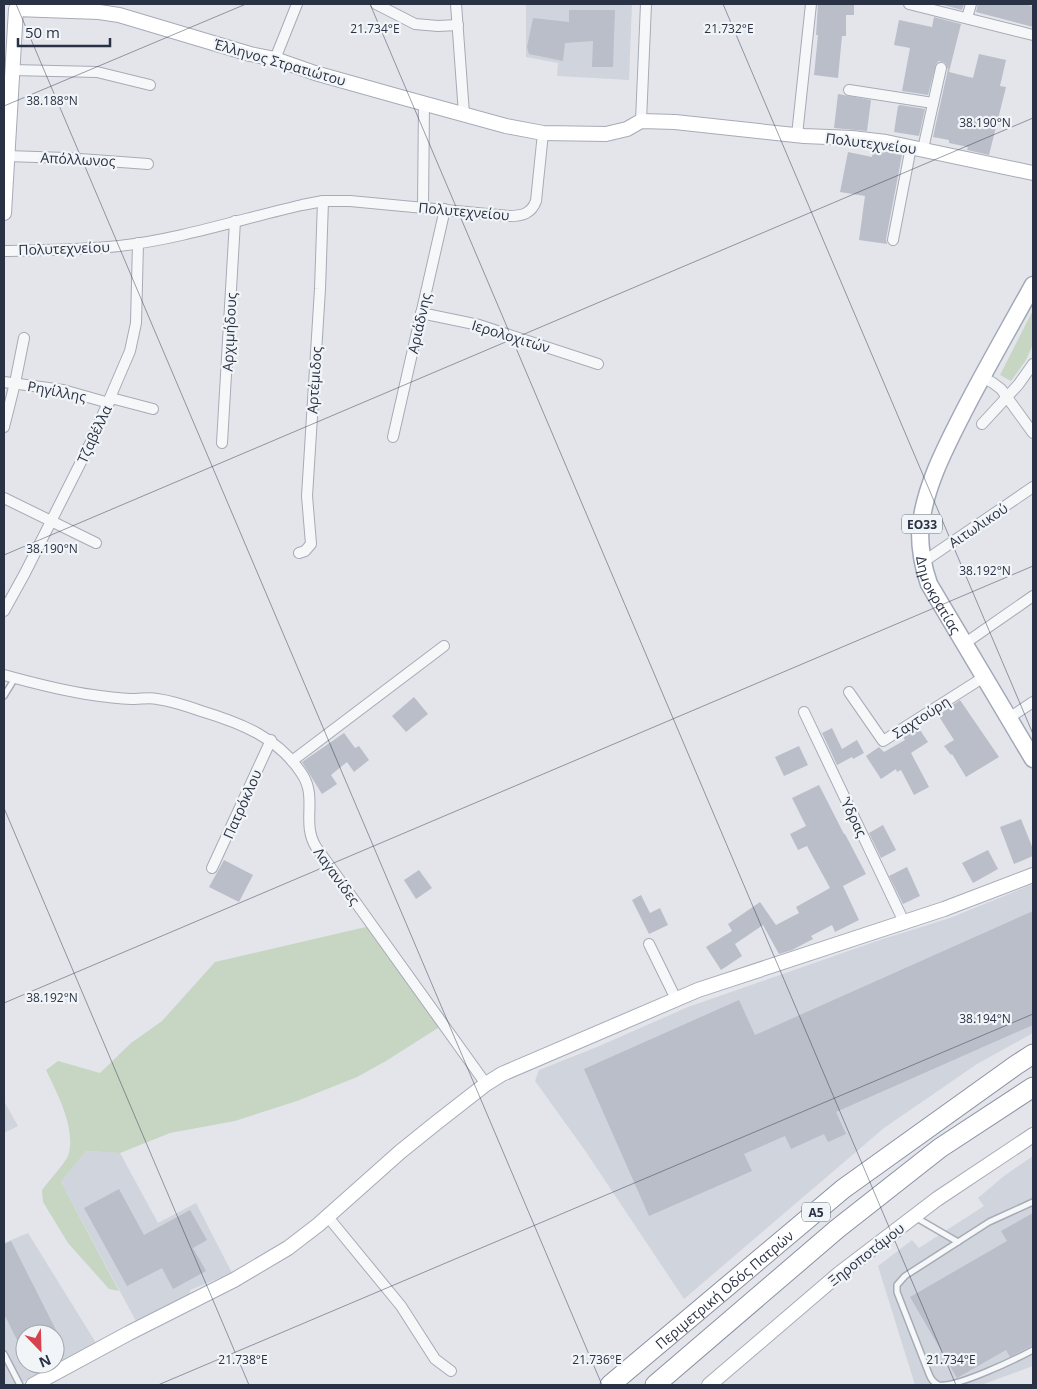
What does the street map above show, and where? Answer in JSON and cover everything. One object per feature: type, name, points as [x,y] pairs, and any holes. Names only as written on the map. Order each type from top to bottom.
[{"type":"highway","name":"Περιμετρική Οδός Πατρών","points":[[610,1385],[843,1189],[1033,1054]]},
{"type":"highway","name":"Περιμετρική Οδός Πατρών","points":[[655,1385],[852,1217],[940,1148],[1033,1087]]},
{"type":"main road","name":"Δημοκρατίας","points":[[1033,284],[953,433],[931,486],[920,531],[923,562],[929,584],[1033,759]]},
{"type":"street","points":[[275,59],[297,4]]},
{"type":"street","points":[[376,4],[416,24],[458,25]]},
{"type":"street","points":[[456,4],[464,114]]},
{"type":"street","points":[[641,121],[646,4]]},
{"type":"street","points":[[797,135],[812,4]]},
{"type":"street","points":[[909,4],[1033,35]]},
{"type":"street","points":[[967,18],[971,4]]},
{"type":"street","points":[[4,213],[16,6]]},
{"type":"street","name":"Έλληνος Στρατιώτου","points":[[16,6],[112,14],[506,126],[543,133]]},
{"type":"street","points":[[893,240],[917,148],[933,103],[941,68]]},
{"type":"street","points":[[12,70],[96,72],[150,85]]},
{"type":"street","points":[[849,90],[933,103]]},
{"type":"street","points":[[423,207],[424,103]]},
{"type":"street","name":"Πολυτεχνείου","points":[[4,251],[103,248],[138,243],[323,201],[350,200],[509,216],[522,215],[531,211],[537,197],[543,133],[606,134],[627,129],[641,121],[675,122],[797,135],[852,138],[917,148],[1033,174]]},
{"type":"street","name":"Απόλλωνος","points":[[7,156],[148,164]]},
{"type":"street","name":"Αρτέμιδος","points":[[299,553],[305,551],[311,544],[306,496],[320,289],[323,201]]},
{"type":"street","name":"Αριάδνης","points":[[393,437],[445,209]]},
{"type":"street","name":"Αρχιμήδους","points":[[222,443],[235,221]]},
{"type":"street","name":"Τζαβέλλα","points":[[4,611],[52,521],[110,401],[134,337],[138,243]]},
{"type":"street","name":"Ιερολοχιτών","points":[[421,313],[479,325],[598,364]]},
{"type":"street","points":[[4,427],[24,338]]},
{"type":"street","points":[[982,424],[1007,398],[1033,364]]},
{"type":"street","points":[[982,377],[995,384],[1033,433]]},
{"type":"street","name":"Ρηγίλλης","points":[[4,382],[63,390],[153,409]]},
{"type":"street","name":"Αιτωλικού","points":[[923,562],[1033,487]]},
{"type":"street","points":[[4,498],[96,543]]},
{"type":"street","points":[[964,644],[1033,596]]},
{"type":"street","points":[[292,762],[444,646]]},
{"type":"street","name":"Λαγανίδες","points":[[4,675],[92,695],[155,698],[168,701],[220,716],[254,730],[270,740],[302,774],[308,787],[310,800],[309,831],[316,847],[486,1084]]},
{"type":"street","name":"Σαχτούρη","points":[[849,692],[883,741],[984,677]]},
{"type":"street","points":[[1009,718],[1033,702]]},
{"type":"street","name":"Ύδρας","points":[[804,712],[904,922]]},
{"type":"street","name":"Πατρόκλου","points":[[212,868],[270,740]]},
{"type":"street","points":[[32,1385],[234,1280],[288,1248],[328,1217],[400,1152],[486,1084],[516,1068],[676,999],[953,906],[1033,875]]},
{"type":"street","points":[[649,944],[676,999]]},
{"type":"street","name":"Ξηροποτάμου","points":[[709,1385],[840,1274],[914,1216],[1033,1135]]},
{"type":"street","points":[[328,1217],[401,1306],[435,1359],[451,1371]]},
{"type":"lane","points":[[4,696],[15,678]]},
{"type":"lane","points":[[1033,1202],[989,1222],[905,1276],[897,1284],[897,1292],[932,1382],[947,1384],[965,1379],[1012,1361],[1033,1350]]},
{"type":"lane","points":[[914,1216],[958,1242]]},
{"type":"lane","points":[[4,1354],[20,1385]]},
{"type":"shaded area","points":[[526,4],[632,4],[629,80],[557,76],[558,63],[526,57]]},
{"type":"shaded area","points":[[1033,884],[1033,1033],[977,1064],[884,1128],[684,1299],[584,1149],[535,1081],[539,1070],[688,1007],[880,940],[950,918]]},
{"type":"shaded area","points":[[4,1101],[18,1126],[4,1133]]},
{"type":"shaded area","points":[[86,1151],[120,1153],[158,1223],[196,1203],[232,1273],[190,1290],[190,1299],[137,1323],[61,1182]]},
{"type":"shaded area","points":[[1033,1156],[1033,1366],[981,1385],[915,1385],[878,1266],[912,1240],[919,1248],[984,1206],[978,1198],[1004,1176]]},
{"type":"shaded area","points":[[28,1233],[96,1343],[65,1359],[65,1324],[15,1324],[15,1374],[38,1374],[17,1385],[4,1385],[4,1243]]},
{"type":"green space","points":[[1033,310],[1033,344],[1026,360],[1011,381],[1000,375]]},
{"type":"green space","points":[[370,926],[441,1026],[357,1077],[297,1101],[235,1121],[170,1133],[120,1153],[86,1151],[61,1182],[119,1291],[109,1289],[68,1243],[43,1202],[42,1190],[68,1156],[70,1146],[68,1123],[46,1070],[58,1061],[100,1073],[131,1043],[162,1021],[215,962]]},
{"type":"building","points":[[818,4],[854,4],[854,15],[846,15],[846,36],[842,36],[838,78],[814,75],[818,35],[816,35]]},
{"type":"building","points":[[940,4],[964,4],[962,10]]},
{"type":"building","points":[[978,4],[1023,4],[1033,6],[1033,27],[976,12]]},
{"type":"building","points":[[569,10],[615,10],[613,67],[592,67],[593,41],[565,43],[563,61],[529,54],[527,47],[533,18],[569,22]]},
{"type":"building","points":[[934,17],[961,24],[949,72],[973,78],[979,54],[1006,60],[1000,86],[1006,87],[989,155],[967,150],[968,147],[949,143],[949,140],[933,137],[948,69],[945,63],[939,61],[936,64],[928,95],[902,91],[910,48],[894,45],[899,20],[932,27]]},
{"type":"building","points":[[838,94],[871,100],[867,131],[834,128]]},
{"type":"building","points":[[898,106],[925,109],[919,136],[894,132]]},
{"type":"building","points":[[873,149],[902,155],[886,239],[887,244],[859,240],[865,196],[840,192],[848,152],[872,157]]},
{"type":"building","points":[[414,697],[428,714],[406,732],[392,716]]},
{"type":"building","points":[[960,700],[999,757],[966,777],[952,754],[944,746],[954,740],[938,715]]},
{"type":"building","points":[[918,727],[928,742],[911,753],[929,787],[914,795],[901,770],[897,772],[896,769],[881,779],[866,756],[879,747],[884,752],[905,740],[903,737]]},
{"type":"building","points":[[832,728],[842,749],[857,740],[864,753],[837,765],[822,733]]},
{"type":"building","points":[[344,733],[355,748],[359,746],[369,760],[354,772],[347,762],[331,775],[337,784],[322,794],[302,762]]},
{"type":"building","points":[[799,746],[808,765],[784,776],[775,757]]},
{"type":"building","points":[[819,785],[866,874],[843,886],[859,920],[835,932],[832,925],[811,936],[813,939],[792,950],[779,954],[763,925],[735,944],[742,956],[721,970],[706,947],[732,931],[728,924],[760,902],[776,925],[799,913],[796,907],[830,888],[807,846],[798,850],[790,834],[806,826],[792,798]]},
{"type":"building","points":[[1021,819],[1033,849],[1033,856],[1014,864],[1000,827]]},
{"type":"building","points":[[883,825],[896,850],[881,858],[869,833]]},
{"type":"building","points":[[988,850],[998,869],[973,883],[962,863]]},
{"type":"building","points":[[224,860],[253,875],[239,902],[209,887]]},
{"type":"building","points":[[907,867],[920,896],[903,904],[889,876]]},
{"type":"building","points":[[419,870],[432,888],[416,899],[404,880]]},
{"type":"building","points":[[641,895],[650,913],[660,908],[668,925],[649,934],[632,900]]},
{"type":"building","points":[[1033,911],[1033,1025],[836,1112],[846,1134],[828,1142],[824,1134],[791,1149],[785,1136],[744,1154],[752,1171],[649,1216],[584,1069],[739,1000],[755,1035]]},
{"type":"building","points":[[119,1189],[144,1235],[190,1210],[207,1240],[193,1248],[206,1271],[173,1289],[162,1268],[127,1286],[84,1208]]},
{"type":"building","points":[[1033,1213],[1033,1345],[1010,1357],[1006,1350],[957,1378],[910,1297],[1007,1241],[1001,1231]]},
{"type":"building","points":[[11,1241],[53,1324],[15,1324],[15,1336],[4,1314],[4,1244]]}]
